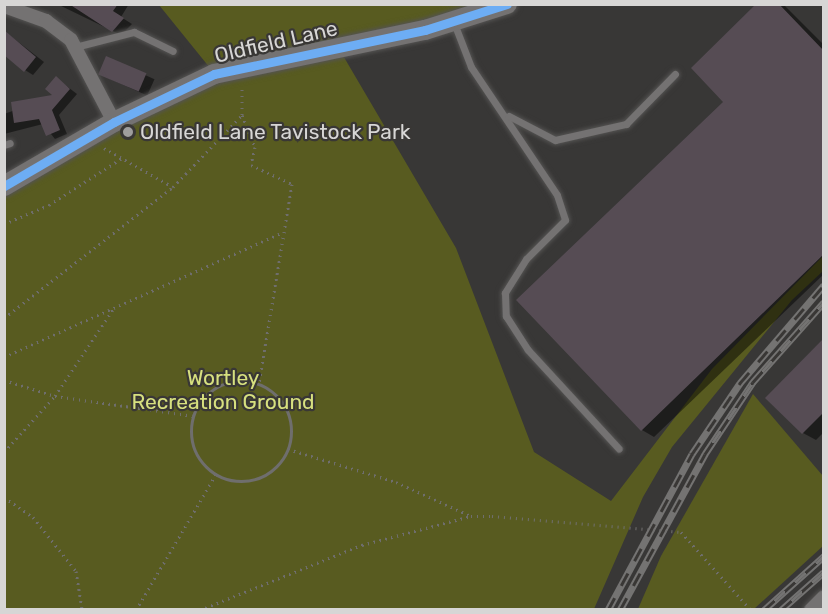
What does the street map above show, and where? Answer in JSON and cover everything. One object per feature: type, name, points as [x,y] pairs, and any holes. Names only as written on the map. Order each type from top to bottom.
[{"type":"street","name":"Oldfield Lane","points":[[4,186],[114,122],[205,78],[243,66],[454,23],[507,4]]},
{"type":"street","points":[[4,6],[46,21],[75,47],[114,122]]},
{"type":"street","points":[[811,609],[824,597]]},
{"type":"lane","points":[[454,23],[471,67],[507,114],[557,195],[565,220],[526,259],[505,293],[506,316],[528,350],[619,449]]},
{"type":"lane","points":[[75,47],[134,32],[172,51]]},
{"type":"lane","points":[[507,114],[555,140],[626,124],[675,74]]},
{"type":"path","points":[[243,66],[242,115],[255,147],[251,165],[292,184],[259,384]]},
{"type":"path","points":[[4,318],[173,187],[242,115]]},
{"type":"path","points":[[87,138],[173,187]]},
{"type":"path","points":[[4,224],[49,205],[122,158]]},
{"type":"path","points":[[4,357],[283,232]]},
{"type":"path","points":[[4,452],[55,396],[115,307]]},
{"type":"path","points":[[4,380],[55,396],[193,416]]},
{"type":"path","points":[[259,384],[273,392],[289,415],[288,449],[259,477],[230,480],[216,474],[196,452],[193,416],[220,385],[259,384]]},
{"type":"path","points":[[288,449],[396,482],[471,516]]},
{"type":"path","points":[[136,609],[216,474]]},
{"type":"path","points":[[4,497],[33,517],[76,571],[82,609]]},
{"type":"path","points":[[200,609],[362,546],[471,516],[492,516],[681,532],[751,609]]},
{"type":"green space","name":"Wortley Recreation Ground","points":[[159,5],[507,5],[338,47],[456,248],[534,452],[611,501],[712,369],[823,256],[823,271],[792,300],[672,447],[643,497],[594,609],[5,610],[5,182],[214,73]]},
{"type":"green space","points":[[753,394],[823,476],[823,546],[754,609],[638,609],[661,556]]},
{"type":"building","points":[[69,4],[118,4],[113,11],[124,18],[112,32]]},
{"type":"building","points":[[756,4],[779,4],[824,51],[824,254],[641,431],[516,300],[723,102],[691,68]]},
{"type":"building","points":[[4,30],[36,57],[24,72],[4,55]]},
{"type":"building","points":[[106,56],[147,73],[139,92],[98,74]]},
{"type":"building","points":[[56,76],[70,89],[52,110],[60,130],[46,136],[39,119],[14,123],[11,102],[52,95],[45,89]]},
{"type":"building","points":[[824,338],[824,412],[802,434],[765,398]]},
{"type":"railway","points":[[608,610],[692,454],[740,383],[824,285]]},
{"type":"railway","points":[[620,610],[705,454],[753,382],[824,302]]},
{"type":"railway","points":[[764,610],[824,556]]},
{"type":"railway","points":[[781,610],[824,572]]},
{"type":"cycle path","points":[[4,186],[114,122],[214,74],[425,30],[507,4]]},
{"type":"place","name":"Oldfield Lane Tavistock Park","points":[[128,132]]}]
